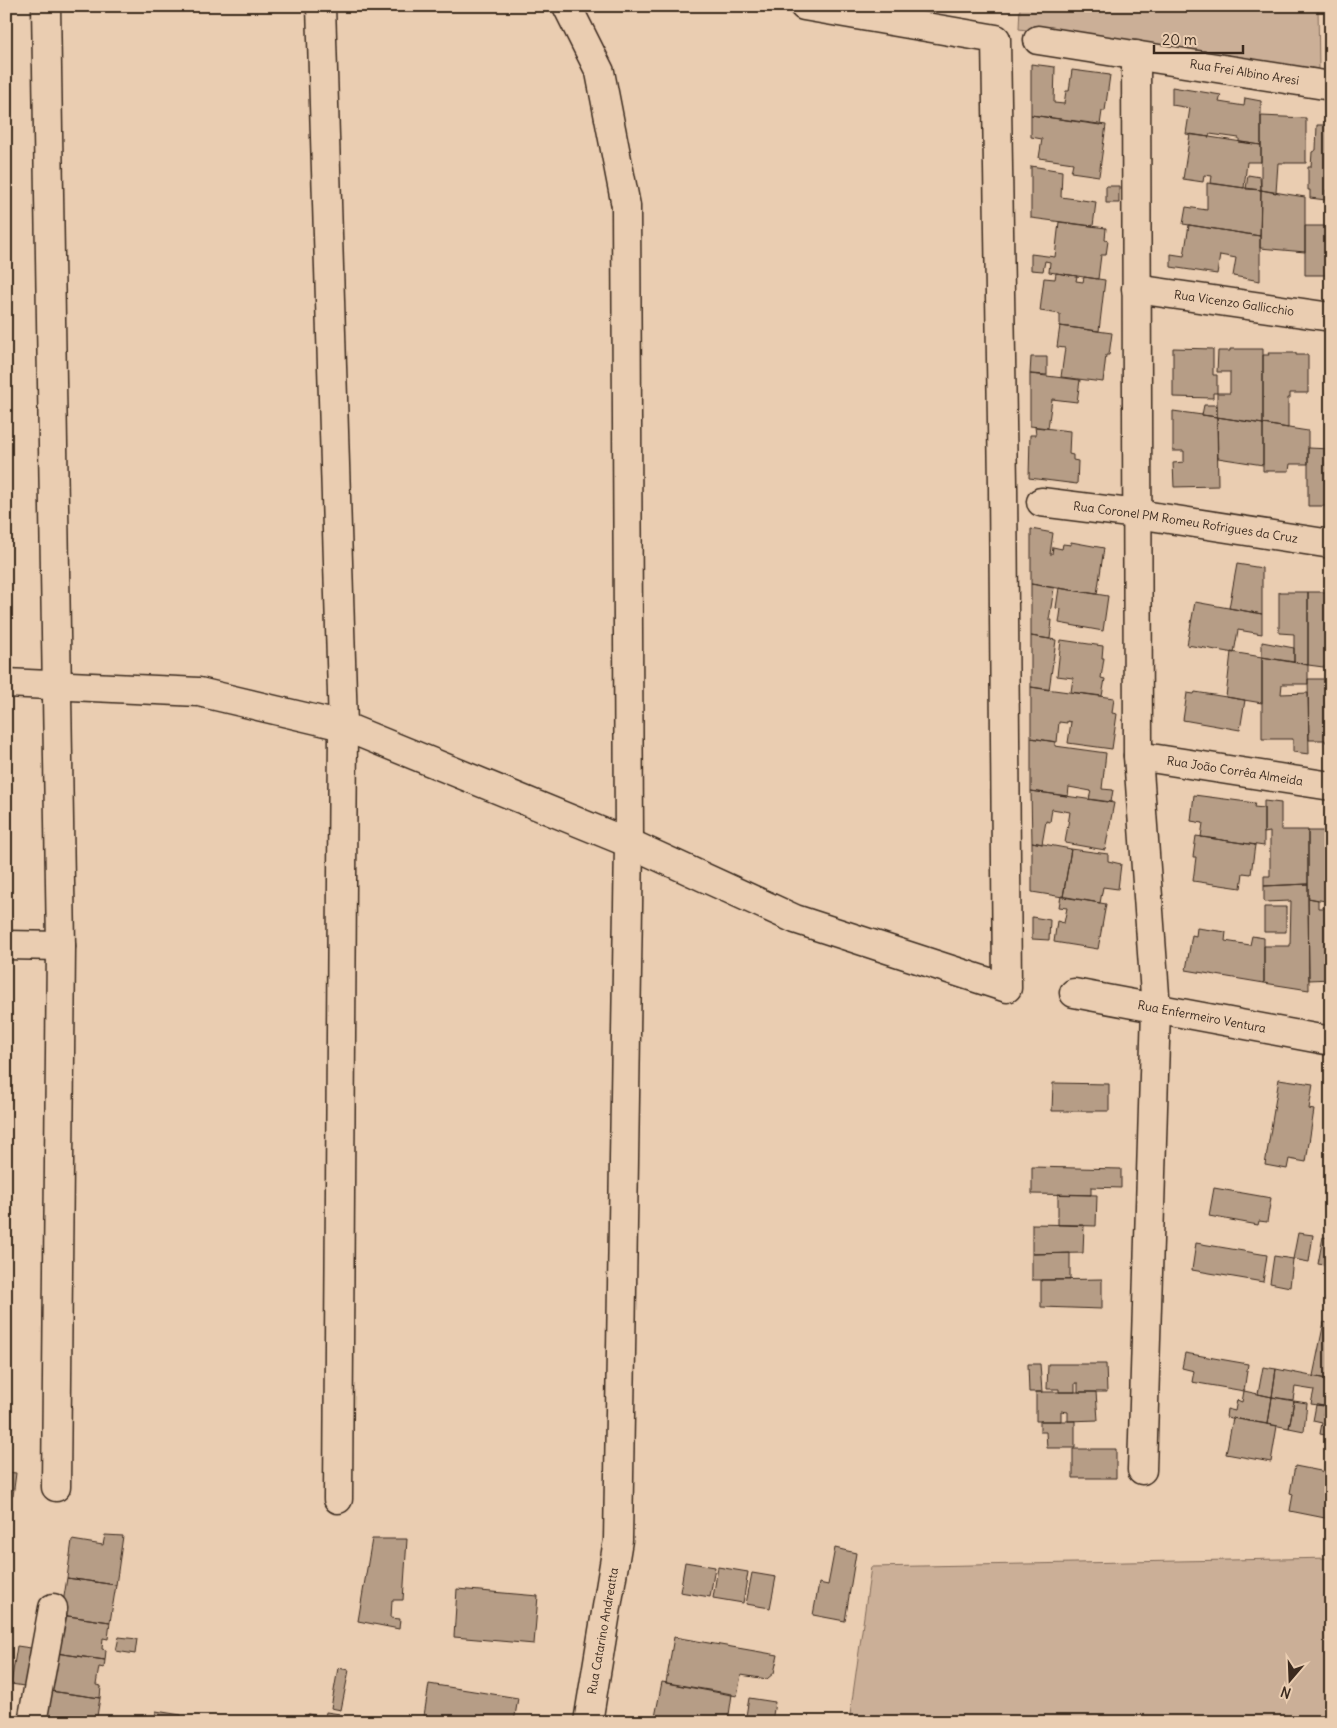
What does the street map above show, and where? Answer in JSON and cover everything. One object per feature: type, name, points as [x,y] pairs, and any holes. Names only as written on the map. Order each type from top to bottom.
[{"type":"street","points":[[46,6],[61,946],[56,1487]]},
{"type":"street","points":[[321,6],[343,726],[338,1499]]},
{"type":"street","name":"Rua Catarino Andreatta","points":[[567,6],[600,72],[626,206],[629,843],[618,1540],[588,1722]]},
{"type":"street","points":[[6,683],[200,692],[343,726],[629,843],[795,919],[1007,988],[1003,506],[996,39],[804,6]]},
{"type":"street","name":"Rua Frei Albino Aresi","points":[[1038,40],[1331,86]]},
{"type":"street","points":[[1136,56],[1138,756],[1156,1009],[1142,1470]]},
{"type":"street","name":"Rua Vicenzo Gallicchio","points":[[1136,289],[1331,317]]},
{"type":"street","name":"Rua Coronel PM Romeu Rofrigues da Cruz","points":[[1041,502],[1137,514],[1331,544]]},
{"type":"street","name":"Rua João Corrêa Almeida","points":[[1138,756],[1331,786]]},
{"type":"street","points":[[6,945],[61,946]]},
{"type":"street","name":"Rua Enfermeiro Ventura","points":[[1074,993],[1331,1041]]},
{"type":"street","points":[[32,1722],[53,1608]]},
{"type":"shaded area","points":[[1020,6],[1318,6],[1319,69],[1019,29]]},
{"type":"shaded area","points":[[1331,1558],[1331,1722],[849,1722],[871,1567]]},
{"type":"building","points":[[1031,64],[1055,67],[1054,103],[1064,104],[1066,91],[1069,91],[1072,70],[1110,75],[1105,111],[1102,111],[1100,125],[1031,115]]},
{"type":"building","points":[[1172,87],[1221,95],[1219,102],[1244,106],[1245,98],[1261,101],[1261,145],[1239,142],[1239,138],[1210,134],[1209,137],[1186,134],[1190,108],[1172,105]]},
{"type":"building","points":[[1031,115],[1106,125],[1099,176],[1071,172],[1073,163],[1039,158],[1042,139],[1031,137]]},
{"type":"building","points":[[1261,116],[1306,118],[1306,163],[1278,163],[1276,193],[1261,190]]},
{"type":"building","points":[[1317,125],[1331,125],[1331,190],[1326,190],[1326,200],[1310,198],[1310,190],[1308,190],[1308,167],[1311,167],[1312,152],[1316,150]]},
{"type":"building","points":[[1190,134],[1261,145],[1261,162],[1247,162],[1244,188],[1211,183],[1212,176],[1204,175],[1203,182],[1183,179]]},
{"type":"building","points":[[1031,166],[1062,171],[1061,197],[1096,202],[1093,226],[1031,218]]},
{"type":"building","points":[[1248,175],[1260,177],[1261,190],[1246,189]]},
{"type":"building","points":[[1207,183],[1261,190],[1260,236],[1183,224],[1186,207],[1207,210]]},
{"type":"building","points":[[1106,186],[1119,186],[1119,203],[1106,203]]},
{"type":"building","points":[[1261,190],[1305,197],[1305,252],[1260,248]]},
{"type":"building","points":[[1059,222],[1106,228],[1105,240],[1108,241],[1106,255],[1101,255],[1098,279],[1049,272],[1050,262],[1045,261],[1043,271],[1031,270],[1031,254],[1055,257]]},
{"type":"building","points":[[1189,225],[1260,236],[1260,281],[1233,276],[1236,258],[1220,255],[1217,274],[1171,267],[1171,254],[1184,256]]},
{"type":"building","points":[[1305,226],[1331,226],[1331,275],[1305,275]]},
{"type":"building","points":[[1056,273],[1077,276],[1076,281],[1083,282],[1084,277],[1105,280],[1099,331],[1060,326],[1060,314],[1040,311],[1044,278],[1055,279]]},
{"type":"building","points":[[1060,326],[1112,333],[1109,355],[1106,355],[1103,382],[1061,377],[1065,348],[1057,347]]},
{"type":"building","points":[[1173,348],[1213,349],[1213,375],[1217,375],[1217,393],[1213,393],[1213,398],[1173,397]]},
{"type":"building","points":[[1230,349],[1263,349],[1263,424],[1217,417],[1217,393],[1230,393],[1230,372],[1217,372],[1218,351],[1230,351]]},
{"type":"building","points":[[1268,353],[1308,355],[1308,393],[1290,393],[1290,398],[1288,398],[1288,428],[1263,424],[1263,355],[1269,355]]},
{"type":"building","points":[[1031,357],[1047,357],[1047,375],[1030,374]]},
{"type":"building","points":[[1030,374],[1080,380],[1077,402],[1052,399],[1048,428],[1030,426]]},
{"type":"building","points":[[1204,405],[1217,405],[1217,417],[1202,415]]},
{"type":"building","points":[[1173,411],[1217,417],[1218,486],[1174,487],[1173,463],[1184,462],[1184,451],[1173,451]]},
{"type":"building","points":[[1217,417],[1263,424],[1263,465],[1218,458]]},
{"type":"building","points":[[1263,424],[1308,431],[1308,464],[1290,464],[1289,471],[1263,471]]},
{"type":"building","points":[[1035,427],[1070,431],[1069,454],[1073,455],[1073,460],[1078,461],[1077,484],[1029,478],[1030,435],[1036,435]]},
{"type":"building","points":[[1308,448],[1331,449],[1331,506],[1308,506]]},
{"type":"building","points":[[1031,529],[1053,533],[1050,554],[1052,554],[1053,547],[1062,549],[1063,544],[1071,545],[1071,542],[1104,548],[1097,594],[1031,584]]},
{"type":"building","points":[[1237,564],[1262,568],[1262,614],[1229,608]]},
{"type":"building","points":[[1031,584],[1054,588],[1049,620],[1052,620],[1050,639],[1031,636]]},
{"type":"building","points":[[1059,588],[1108,596],[1103,631],[1059,623],[1061,609],[1056,608]]},
{"type":"building","points":[[1279,592],[1308,592],[1308,665],[1294,662],[1294,634],[1279,633]]},
{"type":"building","points":[[1308,592],[1331,592],[1331,668],[1308,665]]},
{"type":"building","points":[[1195,602],[1262,614],[1262,634],[1238,630],[1234,653],[1187,645]]},
{"type":"building","points":[[1031,636],[1056,640],[1049,690],[1031,687]]},
{"type":"building","points":[[1061,640],[1103,646],[1102,658],[1104,658],[1101,678],[1105,679],[1102,696],[1071,692],[1073,678],[1057,676]]},
{"type":"building","points":[[1262,642],[1294,648],[1294,662],[1262,657]]},
{"type":"building","points":[[1231,652],[1262,657],[1262,703],[1226,697]]},
{"type":"building","points":[[1262,657],[1308,665],[1308,684],[1282,684],[1281,694],[1308,693],[1309,754],[1293,752],[1293,739],[1262,739]]},
{"type":"building","points":[[1308,679],[1331,679],[1331,742],[1309,740]]},
{"type":"building","points":[[1031,687],[1114,698],[1112,713],[1117,714],[1112,749],[1068,743],[1071,722],[1067,721],[1067,723],[1059,722],[1057,742],[1031,738]]},
{"type":"building","points":[[1195,692],[1245,700],[1240,730],[1183,720],[1187,693],[1194,694]]},
{"type":"building","points":[[1031,738],[1055,742],[1055,746],[1106,753],[1102,789],[1113,790],[1111,802],[1089,799],[1091,791],[1069,787],[1068,796],[1031,791]]},
{"type":"building","points":[[1031,791],[1114,803],[1105,850],[1065,843],[1070,812],[1052,809],[1050,822],[1046,821],[1042,844],[1032,842]]},
{"type":"building","points":[[1194,795],[1255,803],[1254,807],[1264,808],[1264,846],[1201,837],[1203,823],[1191,821]]},
{"type":"building","points":[[1264,801],[1281,803],[1281,830],[1308,830],[1308,884],[1264,886],[1264,876],[1270,876],[1270,832],[1264,833]]},
{"type":"building","points":[[1308,831],[1331,831],[1331,902],[1308,898]]},
{"type":"building","points":[[1196,836],[1255,845],[1251,874],[1243,873],[1241,888],[1193,881],[1196,857],[1193,857]]},
{"type":"building","points":[[1032,842],[1071,849],[1063,897],[1032,892]]},
{"type":"building","points":[[1071,849],[1108,854],[1108,861],[1121,864],[1118,889],[1103,887],[1100,903],[1063,897]]},
{"type":"building","points":[[1308,884],[1309,990],[1264,983],[1264,946],[1290,946],[1291,901],[1264,902],[1264,886]]},
{"type":"building","points":[[1061,896],[1106,904],[1098,949],[1054,942],[1057,921],[1064,923],[1067,908],[1059,907]]},
{"type":"building","points":[[1308,898],[1318,900],[1318,908],[1331,908],[1331,979],[1309,980]]},
{"type":"building","points":[[1264,907],[1286,907],[1286,932],[1264,932]]},
{"type":"building","points":[[1032,917],[1050,920],[1049,940],[1032,939]]},
{"type":"building","points":[[1197,928],[1226,932],[1225,941],[1250,945],[1252,936],[1264,938],[1264,983],[1186,970],[1192,935],[1196,936]]},
{"type":"building","points":[[1279,1079],[1313,1084],[1309,1109],[1314,1110],[1306,1162],[1289,1159],[1287,1169],[1265,1165]]},
{"type":"building","points":[[1053,1083],[1109,1084],[1109,1111],[1052,1111]]},
{"type":"building","points":[[1032,1167],[1121,1169],[1121,1188],[1091,1187],[1091,1195],[1032,1194]]},
{"type":"building","points":[[1214,1188],[1271,1198],[1267,1222],[1259,1221],[1258,1225],[1209,1216]]},
{"type":"building","points":[[1058,1194],[1097,1195],[1096,1226],[1058,1225]]},
{"type":"building","points":[[1032,1224],[1084,1225],[1083,1253],[1032,1254]]},
{"type":"building","points":[[1298,1233],[1313,1235],[1309,1262],[1293,1259]]},
{"type":"building","points":[[1323,1237],[1331,1238],[1331,1266],[1318,1264]]},
{"type":"building","points":[[1196,1243],[1267,1255],[1263,1282],[1192,1270]]},
{"type":"building","points":[[1070,1253],[1070,1280],[1032,1280],[1032,1254]]},
{"type":"building","points":[[1274,1256],[1293,1259],[1290,1287],[1270,1283]]},
{"type":"building","points":[[1102,1279],[1102,1309],[1041,1307],[1041,1280]]},
{"type":"building","points":[[1324,1322],[1331,1324],[1331,1380],[1313,1376]]},
{"type":"building","points":[[1185,1353],[1248,1364],[1244,1391],[1192,1382],[1194,1371],[1182,1368]]},
{"type":"building","points":[[1028,1364],[1040,1364],[1042,1392],[1029,1392]]},
{"type":"building","points":[[1048,1364],[1106,1364],[1107,1392],[1078,1392],[1078,1383],[1075,1383],[1075,1392],[1059,1392],[1059,1389],[1047,1389]]},
{"type":"building","points":[[1263,1367],[1276,1369],[1272,1397],[1258,1394]]},
{"type":"building","points":[[1276,1369],[1331,1380],[1331,1407],[1311,1404],[1314,1390],[1295,1387],[1293,1400],[1272,1397]]},
{"type":"building","points":[[1244,1391],[1272,1397],[1268,1424],[1226,1417],[1227,1409],[1235,1411],[1237,1400],[1242,1402]]},
{"type":"building","points":[[1036,1392],[1096,1392],[1098,1420],[1068,1421],[1068,1412],[1061,1411],[1061,1421],[1036,1421]]},
{"type":"building","points":[[1272,1397],[1294,1401],[1289,1428],[1268,1424]]},
{"type":"building","points":[[1294,1401],[1307,1403],[1304,1431],[1289,1428]]},
{"type":"building","points":[[1316,1405],[1324,1406],[1323,1415],[1331,1416],[1331,1436],[1320,1434],[1322,1423],[1313,1421]]},
{"type":"building","points":[[1233,1418],[1277,1426],[1271,1462],[1226,1454]]},
{"type":"building","points":[[1040,1421],[1075,1421],[1075,1448],[1047,1448],[1046,1432],[1040,1432]]},
{"type":"building","points":[[1073,1449],[1116,1449],[1116,1478],[1073,1478]]},
{"type":"building","points":[[1295,1466],[1331,1473],[1330,1519],[1290,1511],[1293,1494],[1290,1493]]},
{"type":"building","points":[[6,1472],[16,1473],[13,1496],[6,1495]]},
{"type":"building","points":[[105,1535],[123,1536],[116,1585],[67,1578],[72,1540],[103,1545]]},
{"type":"building","points":[[372,1539],[407,1539],[403,1600],[392,1600],[391,1618],[400,1619],[399,1629],[358,1621]]},
{"type":"building","points":[[835,1548],[856,1553],[845,1621],[813,1615],[819,1583],[828,1585]]},
{"type":"building","points":[[685,1562],[715,1567],[710,1597],[680,1592]]},
{"type":"building","points":[[718,1567],[748,1572],[743,1603],[713,1598]]},
{"type":"building","points":[[752,1573],[776,1577],[770,1608],[746,1604]]},
{"type":"building","points":[[67,1578],[116,1585],[110,1622],[61,1615]]},
{"type":"building","points":[[457,1589],[538,1596],[534,1644],[454,1637]]},
{"type":"building","points":[[61,1615],[110,1622],[108,1639],[103,1638],[102,1649],[106,1650],[105,1660],[56,1653]]},
{"type":"building","points":[[119,1637],[137,1639],[135,1654],[116,1651]]},
{"type":"building","points":[[674,1637],[778,1655],[774,1673],[767,1679],[741,1675],[737,1696],[666,1683]]},
{"type":"building","points":[[17,1646],[31,1648],[24,1686],[11,1684]]},
{"type":"building","points":[[56,1653],[105,1660],[104,1668],[99,1667],[96,1685],[101,1686],[100,1698],[50,1691]]},
{"type":"building","points":[[338,1668],[349,1670],[341,1710],[331,1708]]},
{"type":"building","points":[[662,1682],[732,1694],[728,1722],[654,1722]]},
{"type":"building","points":[[429,1684],[518,1698],[514,1722],[423,1722]]},
{"type":"building","points":[[50,1691],[100,1698],[96,1722],[46,1722]]},
{"type":"building","points":[[749,1698],[775,1702],[772,1722],[745,1722]]},
{"type":"building","points":[[156,1711],[181,1715],[180,1722],[155,1722]]},
{"type":"building","points":[[326,1712],[340,1714],[339,1722],[307,1722],[308,1714],[325,1717]]},
{"type":"building","points":[[340,1717],[367,1722],[339,1722]]}]
